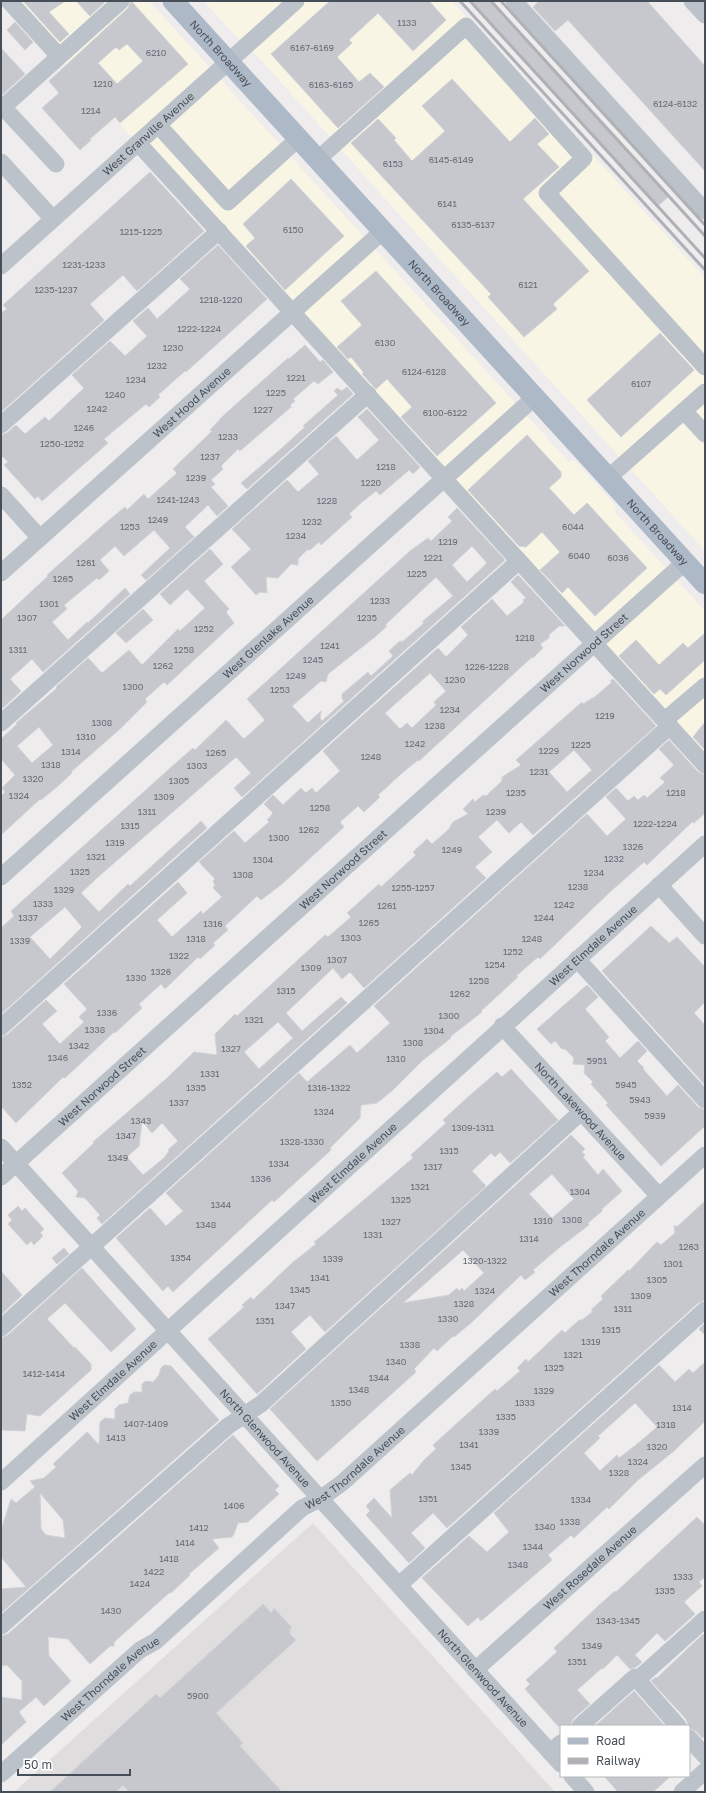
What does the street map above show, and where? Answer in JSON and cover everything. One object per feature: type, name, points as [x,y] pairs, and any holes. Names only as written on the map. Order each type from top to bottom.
[{"type":"main road","name":"North Broadway","points":[[173,1],[705,584]]},
{"type":"street","points":[[9,1],[59,56]]},
{"type":"street","points":[[56,164],[2,108],[121,1]]},
{"type":"street","name":"West Granville Avenue","points":[[1,266],[296,1]]},
{"type":"street","points":[[514,1],[705,211]]},
{"type":"street","points":[[692,1],[705,15]]},
{"type":"street","points":[[318,160],[466,26],[584,158],[547,193],[705,366]]},
{"type":"street","points":[[158,125],[228,202],[298,139]]},
{"type":"street","points":[[138,143],[705,764]]},
{"type":"street","points":[[1,162],[52,219]]},
{"type":"street","points":[[1,425],[219,230]]},
{"type":"street","name":"West Hood Avenue","points":[[1,573],[383,231]]},
{"type":"street","points":[[608,478],[705,392]]},
{"type":"street","points":[[1,723],[368,394]]},
{"type":"street","name":"West Glenlake Avenue","points":[[1,876],[534,398]]},
{"type":"street","points":[[684,411],[705,434]]},
{"type":"street","points":[[1,495],[40,538]]},
{"type":"street","points":[[1,1027],[519,561]]},
{"type":"street","name":"West Norwood Street","points":[[1,1177],[685,562]]},
{"type":"street","points":[[1,1328],[667,723],[705,686]]},
{"type":"street","name":"West Elmdale Avenue","points":[[1,1482],[502,1026],[705,844]]},
{"type":"street","points":[[659,885],[705,936]]},
{"type":"street","points":[[577,959],[705,1100]]},
{"type":"street","name":"North Lakewood Avenue","points":[[502,1026],[659,1196]]},
{"type":"street","points":[[1,1626],[228,1426],[261,1404],[581,1112]]},
{"type":"street","name":"North Glenwood Avenue","points":[[1,1147],[476,1670],[557,1753]]},
{"type":"street","name":"West Thorndale Avenue","points":[[1,1774],[140,1650],[156,1641],[302,1508],[320,1498],[348,1478],[705,1155]]},
{"type":"street","points":[[399,1585],[705,1310]]},
{"type":"street","name":"West Rosedale Avenue","points":[[476,1670],[705,1465]]},
{"type":"street","points":[[637,1680],[705,1619]]},
{"type":"street","points":[[581,1725],[634,1676],[677,1725]]},
{"type":"street","points":[[690,1739],[705,1756]]},
{"type":"street","points":[[682,1792],[705,1771]]},
{"type":"street","points":[[573,1777],[586,1792]]},
{"type":"shaded area","points":[[7,1],[149,1],[569,462],[575,461],[616,506],[615,512],[705,611],[705,764]]},
{"type":"shaded area","points":[[204,1],[452,1],[705,278],[705,551],[414,231],[261,60],[232,32]]},
{"type":"shaded area","points":[[313,1523],[555,1792],[14,1792]]},
{"type":"building","points":[[23,1],[65,1],[49,12],[69,34],[60,42]]},
{"type":"building","points":[[76,1],[106,1],[90,16]]},
{"type":"building","points":[[131,1],[188,64],[120,123],[115,117],[80,150],[42,108],[59,93],[49,81],[128,8]],"holes":[[[127,44],[143,61],[117,84],[98,63],[116,47],[119,50]]]},
{"type":"building","points":[[330,1],[429,1],[446,20],[413,51],[378,13],[349,40],[352,43],[337,57],[359,82],[370,73],[384,87],[338,128],[271,54]]},
{"type":"building","points":[[469,1],[492,1],[669,196],[657,207]]},
{"type":"building","points":[[539,1],[647,1],[705,66],[705,171],[568,20],[555,31],[533,7]]},
{"type":"building","points":[[15,22],[33,42],[25,50],[7,30]]},
{"type":"building","points":[[1,48],[25,74],[1,96]]},
{"type":"building","points":[[452,79],[510,142],[535,118],[549,134],[537,144],[559,167],[523,199],[589,271],[553,304],[557,309],[524,337],[488,297],[491,294],[351,143],[378,119],[396,138],[394,140],[412,161],[445,131],[422,106]]},
{"type":"building","points":[[150,172],[204,231],[137,291],[123,275],[90,304],[104,320],[1,412],[1,313],[7,309],[3,305]]},
{"type":"building","points":[[291,179],[344,236],[285,290],[246,246],[255,238],[243,224]]},
{"type":"building","points":[[218,245],[267,299],[186,372],[185,371],[158,395],[160,397],[149,407],[146,404],[104,439],[108,443],[42,501],[38,496],[35,499],[4,465],[8,462],[1,455],[1,435],[7,433],[16,425],[25,434],[45,417],[49,421],[84,388],[72,375],[110,341],[125,356],[147,336],[133,321],[148,308],[157,319],[190,289],[180,279]]},
{"type":"building","points":[[376,271],[496,403],[437,456],[401,417],[412,407],[387,379],[376,389],[362,374],[364,373],[351,357],[348,359],[337,347],[362,325],[341,301]]},
{"type":"building","points":[[660,333],[694,370],[621,437],[587,400]]},
{"type":"building","points":[[305,345],[320,362],[323,360],[333,372],[318,384],[314,381],[293,399],[295,401],[290,405],[291,407],[240,451],[238,449],[221,466],[223,469],[211,480],[215,484],[211,487],[228,506],[217,516],[208,505],[185,527],[194,537],[146,580],[141,575],[170,548],[154,530],[124,556],[115,546],[100,560],[109,571],[99,580],[97,578],[64,605],[67,609],[52,622],[68,640],[125,588],[130,594],[43,672],[32,659],[10,679],[21,691],[3,708],[1,706],[1,620],[48,576],[47,575],[108,521],[125,507],[127,510],[144,494],[148,499],[177,473],[173,469],[212,431],[210,430],[224,415],[288,358],[289,359]]},
{"type":"building","points":[[347,387],[353,394],[247,489],[241,483],[282,448],[305,427],[303,426],[338,395],[334,391],[337,388],[342,391]]},
{"type":"building","points":[[367,409],[420,467],[413,474],[409,470],[380,495],[376,491],[349,514],[352,517],[321,545],[319,542],[310,550],[307,550],[298,559],[298,565],[291,564],[278,578],[266,577],[267,593],[260,592],[256,595],[231,567],[251,549],[232,529],[287,480],[298,492],[319,474],[308,461],[336,436],[357,460],[379,440],[358,417]]},
{"type":"building","points":[[527,435],[561,472],[561,477],[549,488],[574,515],[587,503],[647,568],[595,616],[568,587],[562,593],[540,570],[560,552],[542,532],[526,547],[519,546],[468,490]]},
{"type":"building","points":[[457,508],[505,560],[242,797],[234,788],[251,773],[236,757],[98,877],[81,893],[99,912],[128,884],[130,886],[201,821],[207,828],[1,1014],[1,928],[14,916],[11,911],[193,748],[195,750],[226,720],[244,739],[265,720],[247,699],[410,551],[428,538],[431,541],[452,521],[448,517]],"holes":[[[472,546],[487,563],[467,582],[452,565]],[[436,577],[453,596],[423,621],[423,624],[389,651],[393,656],[371,676],[368,672],[342,694],[342,699],[344,701],[322,721],[320,718],[321,711],[308,723],[292,706],[321,681],[326,682],[328,674],[376,636],[387,626],[385,625]],[[65,907],[82,927],[50,959],[30,937]]]},
{"type":"building","points":[[210,549],[223,564],[204,581],[229,609],[226,612],[234,623],[167,685],[164,682],[145,699],[147,702],[121,728],[71,772],[72,773],[58,786],[41,800],[40,799],[1,835],[1,796],[5,792],[2,788],[15,775],[1,759],[1,739],[17,724],[16,723],[57,688],[56,687],[88,658],[102,673],[129,650],[142,665],[178,629],[180,631],[205,608],[187,589],[170,605],[160,594]],"holes":[[[39,727],[53,745],[32,763],[17,746]]]},
{"type":"building","points":[[518,575],[565,626],[559,626],[549,635],[549,638],[540,644],[543,648],[533,658],[532,657],[419,761],[418,760],[401,774],[378,795],[380,797],[364,812],[358,806],[340,822],[344,827],[282,884],[261,900],[257,896],[225,926],[228,930],[213,943],[215,945],[200,959],[198,957],[165,989],[161,984],[139,1004],[142,1008],[65,1078],[63,1077],[16,1123],[1,1106],[1,1037],[8,1034],[46,1000],[57,1011],[42,1024],[60,1044],[84,1022],[79,1017],[87,1009],[64,984],[178,882],[187,893],[157,920],[172,937],[201,911],[203,914],[222,897],[213,888],[215,885],[213,881],[215,879],[199,862],[234,831],[245,843],[269,822],[267,820],[273,813],[264,804],[273,795],[283,805],[301,788],[306,793],[312,788],[316,793],[340,771],[323,751],[438,648],[446,657],[468,635],[461,627],[492,599],[507,616],[524,602],[523,600],[526,598],[511,582]],"holes":[[[430,673],[446,691],[434,702],[436,705],[412,728],[407,723],[400,729],[385,713]]]},
{"type":"building","points":[[143,609],[153,620],[126,643],[116,633]]},
{"type":"building","points":[[705,633],[705,660],[666,695],[660,689],[654,694],[619,656],[636,640],[659,665],[683,643],[688,648]]},
{"type":"building","points":[[613,679],[656,726],[533,835],[521,822],[509,833],[497,820],[478,837],[492,852],[475,867],[486,878],[364,988],[350,972],[342,979],[333,968],[286,1013],[302,1031],[341,997],[347,1003],[102,1224],[97,1218],[100,1215],[85,1198],[76,1197],[78,1191],[62,1173],[94,1143],[93,1142],[166,1079],[194,1052],[217,1055],[215,1034],[235,1014],[237,1016],[325,935],[328,937],[351,917],[347,913],[379,884],[381,887],[416,855],[413,852],[427,839],[432,844],[449,829],[453,822],[468,814],[463,809],[473,799],[475,802],[483,795],[486,796],[502,781],[502,777],[521,765],[516,760],[582,702],[583,704],[596,696],[612,682],[610,681]],"holes":[[[574,750],[592,770],[567,792],[549,772]],[[278,1022],[293,1038],[259,1069],[244,1052]],[[142,1121],[152,1133],[162,1123],[178,1141],[168,1150],[169,1151],[164,1158],[143,1175],[127,1157],[139,1146]]]},
{"type":"building","points":[[705,722],[705,750],[693,737]]},
{"type":"building","points":[[669,740],[698,772],[705,775],[705,813],[694,823],[692,822],[647,865],[644,862],[611,891],[540,959],[538,957],[516,976],[518,977],[481,1011],[482,1012],[423,1060],[393,1090],[377,1103],[361,1105],[360,1118],[330,1148],[331,1150],[274,1202],[272,1200],[173,1292],[168,1286],[163,1291],[116,1238],[150,1208],[166,1226],[183,1211],[166,1193],[299,1073],[307,1082],[350,1045],[357,1053],[390,1023],[374,1006],[587,814],[607,836],[626,819],[606,797],[616,788],[628,801],[634,796],[638,800],[644,795],[647,798],[665,782],[660,778],[674,765],[659,749]]},
{"type":"building","points":[[651,926],[669,943],[677,937],[705,967],[705,1002],[694,1013],[705,1025],[705,1085],[602,971]]},
{"type":"building","points":[[587,985],[598,997],[585,1009],[609,1037],[605,1041],[620,1058],[638,1041],[647,1051],[637,1061],[667,1096],[678,1085],[698,1107],[705,1110],[705,1126],[661,1166],[606,1105],[608,1103],[591,1084],[593,1082],[584,1073],[585,1065],[573,1064],[574,1058],[565,1049],[562,1049],[555,1041],[551,1044],[537,1029]]},
{"type":"building","points":[[511,1069],[558,1120],[510,1163],[500,1152],[495,1157],[491,1153],[472,1171],[486,1186],[325,1332],[310,1315],[291,1332],[306,1349],[257,1394],[208,1339],[244,1307],[242,1305],[251,1297],[253,1300],[292,1263],[316,1244],[314,1242],[413,1158],[411,1155],[446,1123],[443,1120],[468,1097],[497,1072],[502,1077]]},
{"type":"building","points":[[571,1135],[585,1149],[582,1152],[585,1155],[583,1157],[598,1175],[603,1169],[622,1191],[588,1223],[589,1225],[533,1270],[535,1272],[525,1280],[521,1275],[471,1323],[454,1337],[453,1336],[437,1351],[434,1348],[414,1369],[416,1372],[317,1461],[270,1409]],"holes":[[[552,1174],[574,1199],[552,1218],[529,1194]],[[463,1250],[484,1273],[464,1291],[462,1288],[459,1291],[457,1288],[449,1295],[403,1303]]]},
{"type":"building","points":[[705,1201],[705,1300],[698,1303],[447,1528],[433,1513],[411,1533],[425,1548],[409,1563],[366,1515],[370,1511],[366,1506],[374,1498],[392,1518],[390,1490],[410,1473],[412,1475],[424,1460],[436,1449],[433,1445],[495,1389],[497,1391],[520,1371],[517,1368],[526,1359],[528,1362],[562,1330],[565,1333],[579,1320],[582,1320],[592,1312],[592,1309],[603,1299],[601,1296],[628,1270],[629,1271],[657,1242],[661,1245],[675,1233],[674,1226],[678,1226]]},
{"type":"building","points":[[18,1206],[22,1211],[25,1208],[44,1229],[40,1233],[43,1236],[34,1245],[31,1241],[27,1245],[8,1224],[12,1220],[8,1215]]},
{"type":"building","points":[[64,1248],[69,1254],[57,1264],[52,1258]]},
{"type":"building","points":[[82,1268],[136,1329],[111,1352],[65,1303],[47,1319],[91,1364],[91,1370],[40,1416],[27,1414],[25,1431],[1,1430],[1,1338],[8,1335]]},
{"type":"building","points":[[1,1271],[22,1295],[1,1315]]},
{"type":"building","points":[[705,1323],[705,1335],[699,1329]]},
{"type":"building","points":[[705,1362],[705,1421],[674,1451],[638,1480],[609,1509],[607,1507],[574,1538],[571,1535],[548,1555],[552,1560],[481,1621],[478,1617],[468,1626],[422,1578],[469,1536],[487,1552],[509,1532],[494,1513],[659,1365],[675,1382],[689,1369],[693,1373]],"holes":[[[635,1403],[657,1427],[619,1458],[617,1455],[600,1471],[584,1453],[600,1438],[598,1436]]]},
{"type":"building","points":[[164,1365],[171,1366],[219,1420],[1,1613],[1,1589],[26,1587],[1,1557],[1,1530],[11,1499],[16,1503],[35,1487],[30,1481],[44,1478],[56,1467],[53,1464],[87,1432],[99,1445],[100,1422],[105,1418],[115,1419],[115,1409],[119,1405],[128,1403],[130,1395],[134,1392],[142,1392],[142,1384],[146,1381],[153,1382],[159,1375],[161,1368]],"holes":[[[40,1493],[63,1520],[65,1538],[46,1535],[41,1529]]]},
{"type":"building","points":[[233,1435],[279,1486],[275,1490],[279,1494],[248,1522],[238,1523],[232,1537],[212,1539],[219,1548],[189,1574],[190,1575],[171,1593],[169,1593],[114,1642],[114,1646],[110,1646],[90,1664],[68,1639],[48,1637],[49,1656],[71,1681],[44,1706],[36,1697],[19,1712],[26,1722],[1,1745],[1,1697],[22,1700],[22,1681],[7,1665],[1,1666],[1,1636],[8,1634]]},
{"type":"building","points":[[697,1517],[705,1525],[705,1577],[699,1582],[702,1586],[684,1602],[695,1614],[665,1641],[657,1633],[635,1655],[642,1662],[636,1667],[630,1669],[617,1655],[603,1669],[602,1668],[577,1690],[590,1704],[573,1719],[570,1725],[558,1726],[525,1689],[530,1684],[526,1680],[557,1652],[554,1648],[597,1607],[615,1591],[616,1592]]},
{"type":"building","points":[[263,1604],[271,1613],[274,1608],[292,1628],[289,1630],[291,1632],[289,1633],[296,1640],[216,1713],[243,1743],[240,1746],[282,1792],[129,1792],[123,1785],[116,1792],[50,1792],[156,1694],[160,1698]]},
{"type":"building","points":[[703,1634],[705,1636],[705,1736],[702,1738],[696,1731],[690,1728],[690,1725],[688,1725],[686,1719],[651,1681],[656,1677],[657,1678]]},
{"type":"building","points":[[634,1691],[664,1725],[596,1725]]},
{"type":"building","points":[[605,1777],[670,1777],[653,1792],[618,1792]]},
{"type":"railway","points":[[460,1],[705,270]]},
{"type":"railway","points":[[470,1],[705,258]]},
{"type":"railway","points":[[491,1],[705,236]]},
{"type":"railway","points":[[501,1],[705,225]]}]
